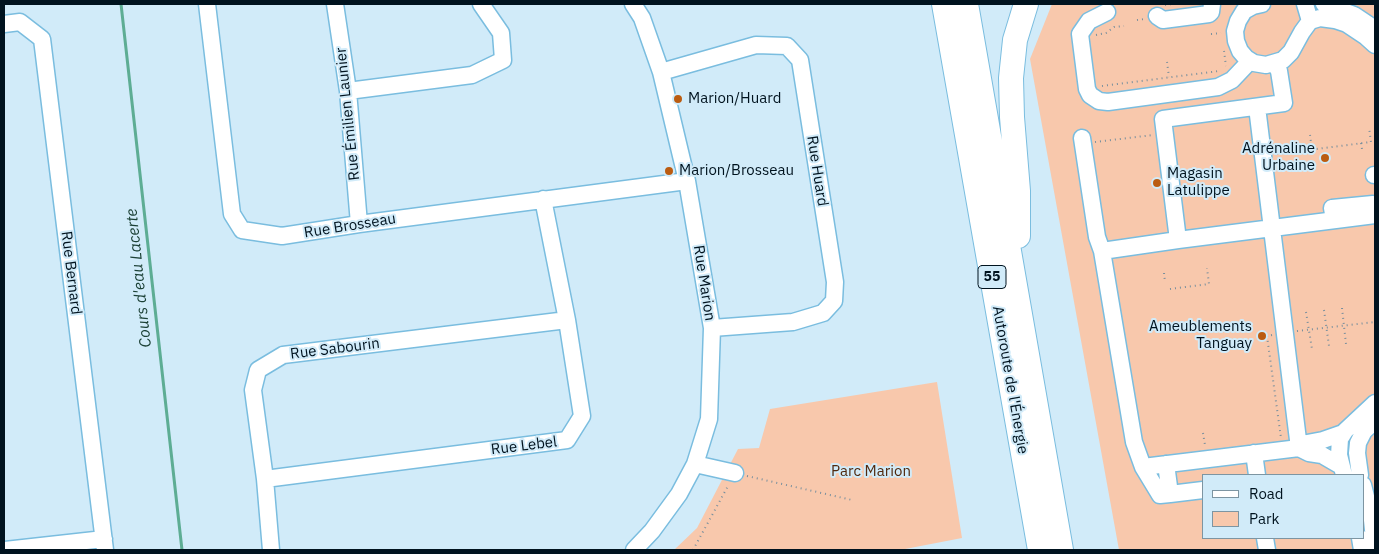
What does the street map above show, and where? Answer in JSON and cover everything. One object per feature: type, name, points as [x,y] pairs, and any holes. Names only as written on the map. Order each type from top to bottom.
[{"type":"highway","name":"Autoroute de l'Énergie","points":[[944,4],[1040,550]]},
{"type":"highway","name":"Autoroute de l'Énergie","points":[[966,4],[1061,550]]},
{"type":"highway","points":[[1018,306],[1018,191],[1011,78],[1015,40],[1026,4]]},
{"type":"street","name":"Rue Brosseau","points":[[207,4],[232,214],[242,230],[282,236],[543,199],[687,181]]},
{"type":"street","name":"Rue Émilien Launier","points":[[335,4],[348,91],[359,224]]},
{"type":"street","points":[[348,91],[472,75],[503,60],[501,33],[481,4]]},
{"type":"street","name":"Rue Marion","points":[[633,4],[642,18],[661,72],[687,181],[712,328],[709,420],[695,464],[679,494],[652,531],[634,550]]},
{"type":"street","points":[[1159,11],[1162,20],[1208,14],[1211,12],[1212,4]]},
{"type":"street","points":[[1262,4],[1241,7],[1235,37],[1240,51],[1250,62],[1261,65],[1275,64],[1288,56],[1310,21],[1320,18],[1359,17]]},
{"type":"street","points":[[1305,4],[1310,21]]},
{"type":"street","points":[[1324,4],[1359,17],[1375,29]]},
{"type":"street","points":[[1107,12],[1089,21],[1080,34],[1087,89],[1090,95],[1098,101],[1108,102],[1218,87],[1232,80],[1250,62]]},
{"type":"street","points":[[1359,17],[1375,44]]},
{"type":"street","name":"Rue Bernard","points":[[4,24],[20,22],[42,39],[104,545]]},
{"type":"street","name":"Rue Huard","points":[[661,72],[756,45],[787,46],[800,60],[835,282],[834,301],[823,313],[794,322],[712,328]]},
{"type":"street","points":[[1178,240],[1163,119],[1284,103],[1279,71],[1275,64]]},
{"type":"street","points":[[1257,107],[1299,448]]},
{"type":"street","points":[[1087,140],[1097,237],[1102,251],[1134,442],[1143,466],[1160,495],[1202,490]]},
{"type":"street","name":"Rue Lebel","points":[[265,479],[567,440],[582,416],[567,320],[543,199]]},
{"type":"street","points":[[1102,251],[1334,220],[1374,208]]},
{"type":"street","name":"Rue Sabourin","points":[[271,550],[265,479],[253,390],[258,370],[283,356],[567,320]]},
{"type":"street","points":[[1143,466],[1299,448],[1307,443],[1324,440],[1343,433],[1375,404]]},
{"type":"street","points":[[1360,474],[1357,452],[1358,442],[1364,431],[1375,421]]},
{"type":"street","points":[[1343,433],[1339,445],[1343,471]]},
{"type":"street","points":[[1299,448],[1309,453],[1322,454],[1343,471]]},
{"type":"street","points":[[1254,453],[1257,474]]},
{"type":"street","points":[[695,464],[734,474]]},
{"type":"street","points":[[1166,464],[1170,494]]},
{"type":"street","points":[[1364,489],[1372,520],[1375,549]]},
{"type":"street","points":[[5,550],[104,545]]},
{"type":"path","points":[[1159,11],[1174,4]]},
{"type":"path","points":[[1090,35],[1106,34],[1114,27],[1124,26]]},
{"type":"path","points":[[1212,34],[1222,33]]},
{"type":"path","points":[[1097,86],[1226,70],[1224,44]]},
{"type":"path","points":[[1167,62],[1169,77]]},
{"type":"path","points":[[1269,155],[1371,142],[1369,127]]},
{"type":"path","points":[[1087,140],[1158,135]]},
{"type":"path","points":[[1310,135],[1312,150]]},
{"type":"path","points":[[1362,143],[1362,150]]},
{"type":"path","points":[[1323,148],[1324,154]]},
{"type":"path","points":[[1170,289],[1209,284],[1207,268]]},
{"type":"path","points":[[1164,273],[1166,282]]},
{"type":"path","points":[[1342,308],[1346,344]]},
{"type":"path","points":[[1324,310],[1329,346]]},
{"type":"path","points":[[1306,312],[1312,349]]},
{"type":"path","points":[[1290,332],[1375,322]]},
{"type":"path","points":[[1203,433],[1205,443]]},
{"type":"path","points":[[693,550],[734,474],[852,500]]},
{"type":"green space","points":[[1052,4],[1375,4],[1375,550],[1119,550],[1030,59]]},
{"type":"green space","name":"Parc Marion","points":[[937,382],[962,538],[900,550],[674,550],[697,528],[738,449],[759,448],[770,409]]},
{"type":"waterway","name":"Cours d'eau Lacerte","points":[[121,4],[182,550]]},
{"type":"place","name":"Marion/Huard","points":[[678,99]]},
{"type":"place","name":"Adrénaline Urbaine","points":[[1325,158]]},
{"type":"place","name":"Marion/Brosseau","points":[[669,171]]},
{"type":"place","name":"Magasin Latulippe","points":[[1157,183]]},
{"type":"place","name":"Ameublements Tanguay","points":[[1262,336]]}]
